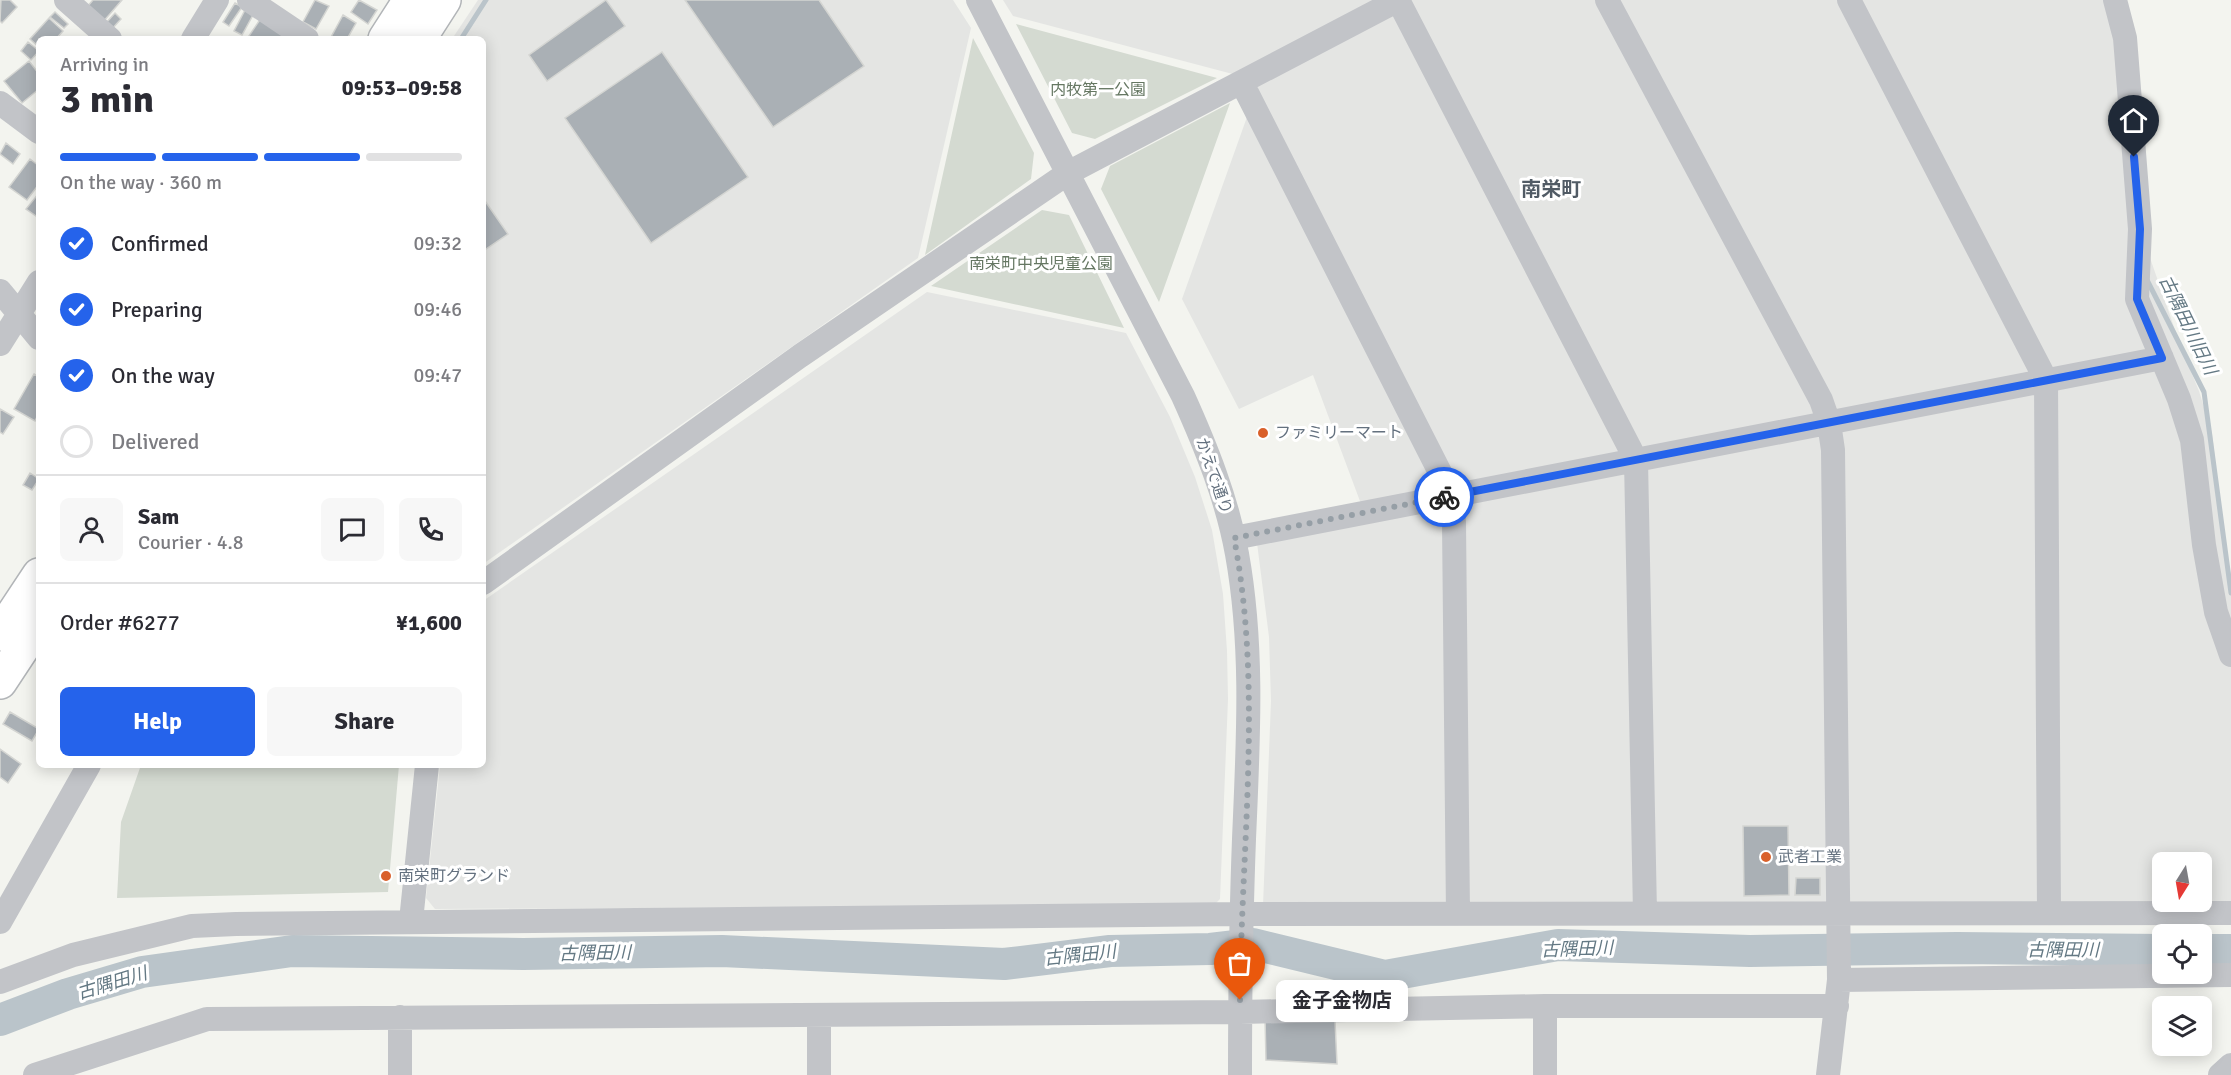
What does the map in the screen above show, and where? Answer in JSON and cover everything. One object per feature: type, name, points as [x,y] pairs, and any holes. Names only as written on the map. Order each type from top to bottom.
[{"type":"highway","points":[[387,36],[410,0]]},
{"type":"highway","points":[[421,36],[444,0]]},
{"type":"highway","points":[[0,634],[36,580]]},
{"type":"highway","points":[[0,682],[36,628]]},
{"type":"street","points":[[66,0],[107,36]]},
{"type":"street","points":[[195,36],[217,0]]},
{"type":"street","points":[[249,0],[303,36]]},
{"type":"street","name":"かえで通り","points":[[978,0],[1183,396],[1206,446],[1234,538],[1247,625],[1249,689],[1241,922],[1240,1075]]},
{"type":"street","points":[[486,581],[800,356],[1068,173],[1398,0],[1636,460],[1645,913]]},
{"type":"street","points":[[1607,0],[1821,400],[1829,423],[1833,450],[1839,980],[1828,1075]]},
{"type":"street","points":[[1849,0],[2046,380],[2049,913]]},
{"type":"street","points":[[2115,0],[2125,38],[2140,229],[2137,299],[2179,399],[2192,440],[2204,545],[2216,612],[2231,655]]},
{"type":"street","points":[[1242,83],[1452,496],[1458,914]]},
{"type":"street","points":[[0,103],[36,130]]},
{"type":"street","points":[[0,344],[36,287]]},
{"type":"street","points":[[0,291],[36,334]]},
{"type":"street","points":[[1234,538],[2162,358]]},
{"type":"street","points":[[0,922],[87,768]]},
{"type":"street","points":[[411,921],[427,768]]},
{"type":"street","points":[[0,982],[73,955],[192,926],[411,921],[1241,922],[1458,914],[1645,913],[1838,922],[2049,913],[2231,913]]},
{"type":"street","points":[[1839,980],[2231,975]]},
{"type":"street","points":[[35,1075],[207,1019],[819,1015],[1240,1006],[1837,1006]]},
{"type":"street","points":[[1545,1006],[1545,1075]]},
{"type":"street","points":[[819,1015],[819,1075]]},
{"type":"street","points":[[400,1017],[400,1075]]},
{"type":"street","points":[[2220,1075],[2231,1065]]},
{"type":"shaded area","points":[[478,0],[953,0],[971,28],[918,258],[486,562],[486,36],[454,36]]},
{"type":"shaded area","points":[[1003,0],[1398,0],[1244,77],[1013,16]]},
{"type":"shaded area","points":[[1404,0],[2115,0],[2140,229],[2212,433],[2224,537],[2231,576],[2231,904],[2212,904],[2212,852],[2152,852],[2152,904],[1263,906],[1271,701],[1269,637],[1257,543],[1367,520],[1313,375],[1239,409],[1182,299],[1262,75]]},
{"type":"shaded area","points":[[927,292],[1126,333],[1170,417],[1195,477],[1212,530],[1223,594],[1228,699],[1220,899],[1214,905],[435,909],[426,898],[440,768],[486,768],[486,599]]},
{"type":"green space","name":"内牧第一公園","points":[[1016,24],[1217,78],[1095,139],[1072,133]]},
{"type":"green space","name":"南栄町中央児童公園","points":[[973,38],[1034,153],[1031,179],[925,255]]},
{"type":"green space","points":[[1230,103],[1159,302],[1101,189],[1110,166]]},
{"type":"green space","name":"南栄町中央児童公園","points":[[1042,210],[1069,215],[1124,328],[931,286]]},
{"type":"green space","points":[[140,768],[399,768],[388,892],[117,898],[121,822]]},
{"type":"building","points":[[1,0],[10,0],[17,7],[2,23],[0,21]]},
{"type":"building","points":[[93,0],[122,0],[103,22],[87,7]]},
{"type":"building","points":[[315,0],[329,6],[316,29],[303,22]]},
{"type":"building","points":[[359,0],[377,10],[368,24],[351,12]]},
{"type":"building","points":[[606,0],[625,26],[547,81],[529,55]]},
{"type":"building","points":[[685,0],[819,0],[864,66],[773,127]]},
{"type":"building","points":[[235,3],[242,7],[229,26],[223,22]]},
{"type":"building","points":[[245,10],[253,15],[242,35],[234,31]]},
{"type":"building","points":[[55,12],[68,24],[64,28],[50,17]]},
{"type":"building","points":[[115,13],[121,19],[111,30],[105,24]]},
{"type":"building","points":[[343,15],[356,23],[349,36],[332,36]]},
{"type":"building","points":[[49,18],[63,31],[59,36],[36,36],[36,44],[30,39]]},
{"type":"building","points":[[261,18],[288,36],[249,36]]},
{"type":"building","points":[[28,42],[36,49],[36,54],[31,60],[21,51]]},
{"type":"building","points":[[662,52],[748,177],[651,243],[565,118]]},
{"type":"building","points":[[29,61],[36,70],[36,91],[22,103],[4,81]]},
{"type":"building","points":[[6,143],[20,154],[13,164],[0,154]]},
{"type":"building","points":[[30,159],[36,164],[36,188],[27,200],[9,187]]},
{"type":"building","points":[[36,197],[36,216],[26,209]]},
{"type":"building","points":[[486,202],[508,234],[486,249]]},
{"type":"building","points":[[34,374],[36,375],[35,421],[14,409]]},
{"type":"building","points":[[0,409],[14,417],[3,434],[0,432]]},
{"type":"building","points":[[30,473],[36,477],[36,484],[32,490],[23,485]]},
{"type":"building","points":[[10,712],[36,727],[36,734],[32,741],[3,724]]},
{"type":"building","points":[[0,749],[21,764],[8,783],[0,777]]},
{"type":"building","name":"武者工業","points":[[1743,826],[1788,826],[1789,895],[1744,896]]},
{"type":"building","points":[[1796,878],[1820,878],[1820,895],[1795,895]]},
{"type":"building","points":[[1265,1018],[1335,1021],[1337,1064],[1266,1060]]},
{"type":"waterway","points":[[463,36],[486,0]]},
{"type":"waterway","name":"古隅田川旧川","points":[[2147,280],[2204,392],[2231,593]]},
{"type":"waterway","name":"古隅田川","points":[[0,1020],[68,994],[142,972],[292,951],[523,954],[722,951],[1004,964],[1110,951],[1210,949],[1253,944],[1385,976],[1558,945],[1750,951],[1957,948],[2152,950]]},
{"type":"waterway","name":"古隅田川","points":[[2212,950],[2231,950]]},
{"type":"way so far","points":[[1240,1000],[1250,709],[1247,625],[1234,538],[1444,497]]},
{"type":"place","name":"ファミリーマート","points":[[1263,433]]},
{"type":"place","name":"武者工業","points":[[1766,857]]},
{"type":"place","name":"南栄町グランド","points":[[386,876]]},
{"type":"place","name":"金子金物店","points":[[1240,1000]]},
{"type":"district","name":"南栄町","points":[[1551,189]]},
{"type":"route","points":[[1444,497],[2162,358],[2137,299],[2140,229],[2134,157]]}]
